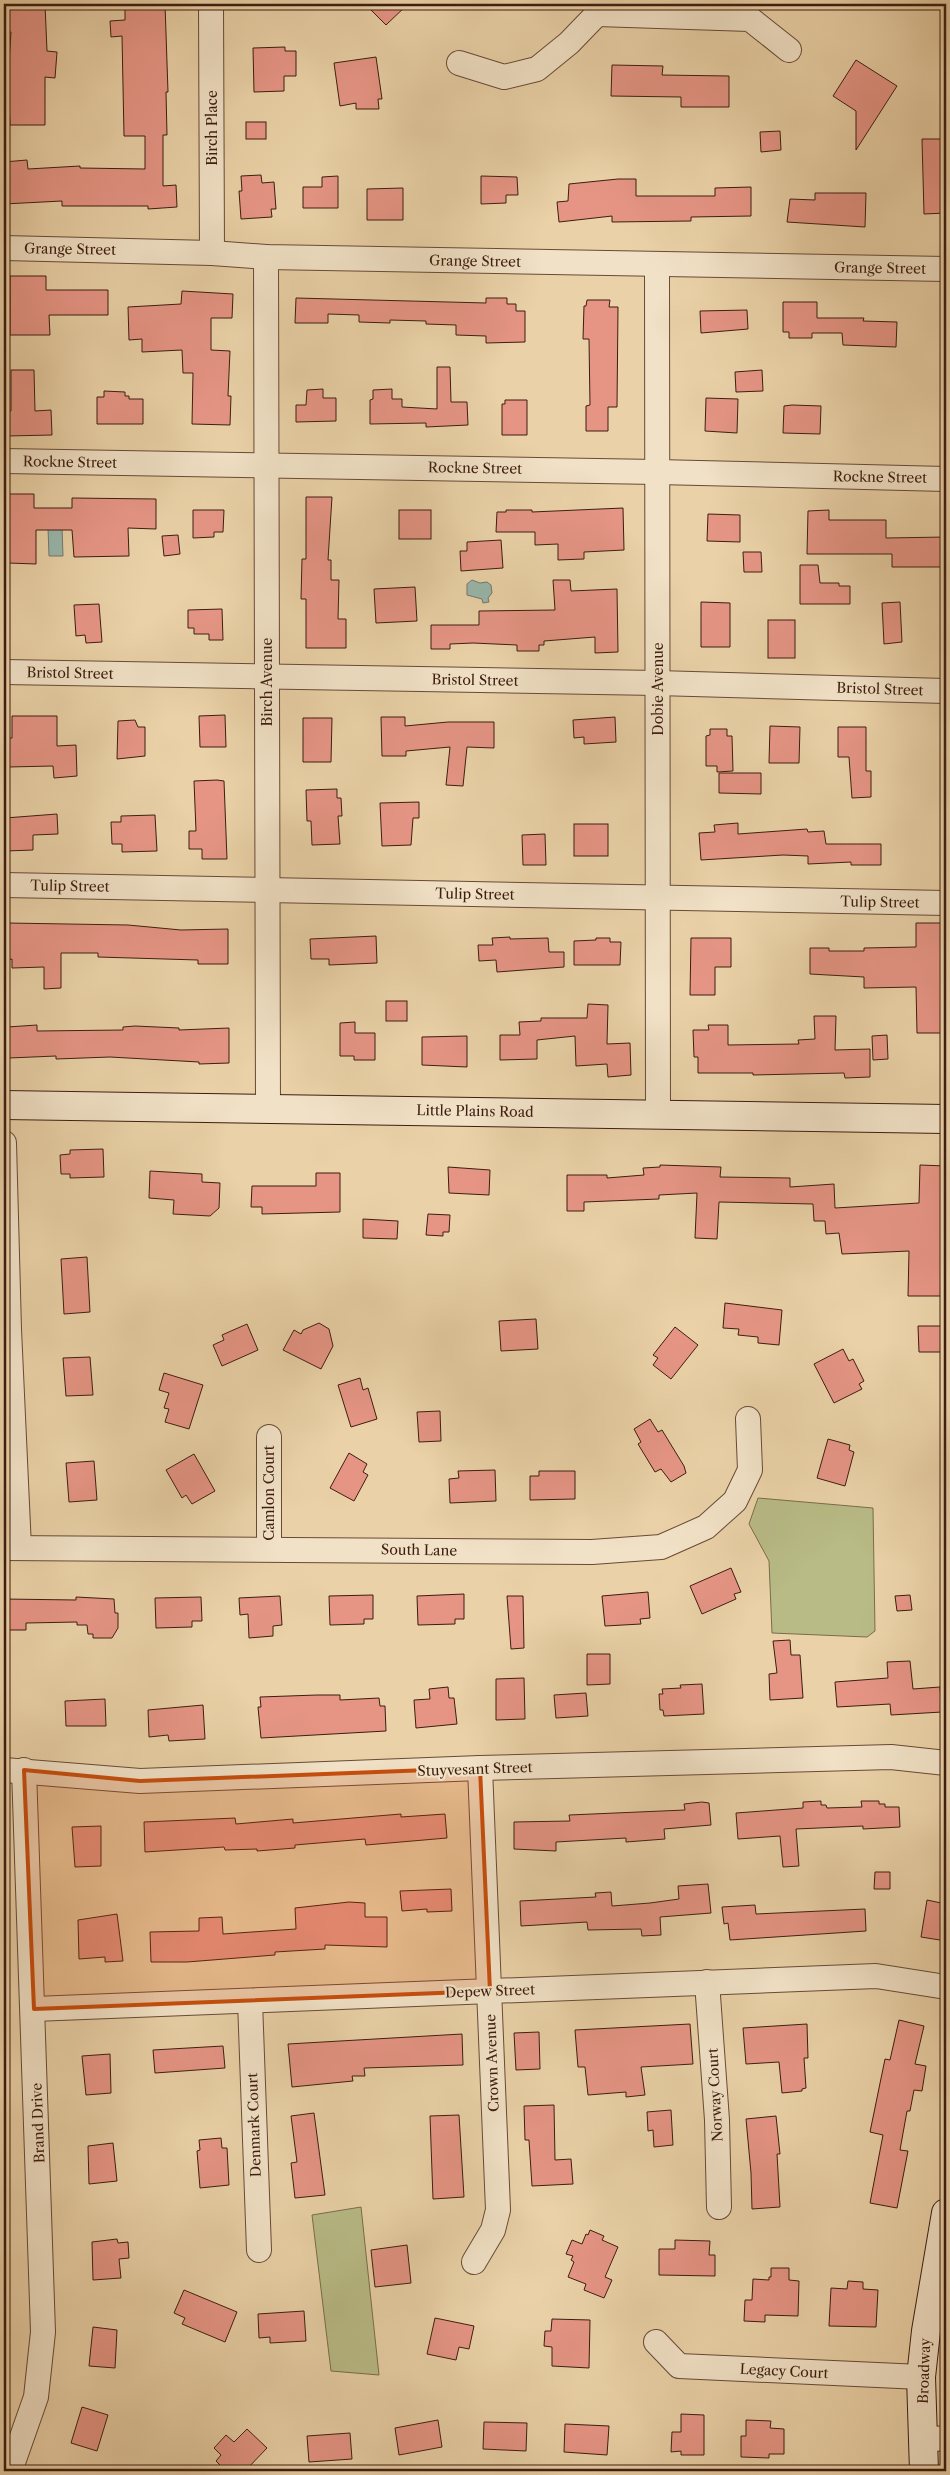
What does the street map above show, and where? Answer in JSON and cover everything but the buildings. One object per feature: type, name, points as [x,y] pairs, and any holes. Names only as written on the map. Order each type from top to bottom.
[{"type":"street","name":"Birch Place","points":[[211,4],[212,253]]},
{"type":"street","points":[[459,63],[504,77],[537,69],[569,43],[598,9],[750,18],[789,50]]},
{"type":"street","name":"Grange Street","points":[[4,248],[212,253],[266,257],[946,269]]},
{"type":"street","name":"Birch Avenue","points":[[266,257],[268,1108]]},
{"type":"street","name":"Dobie Avenue","points":[[657,264],[658,1113]]},
{"type":"street","name":"Rockne Street","points":[[4,461],[267,464],[946,479]]},
{"type":"street","name":"Bristol Street","points":[[4,672],[267,678],[658,683],[946,691]]},
{"type":"street","name":"Tulip Street","points":[[4,885],[946,903]]},
{"type":"street","name":"Little Plains Road","points":[[4,1105],[658,1113],[946,1119]]},
{"type":"street","points":[[4,1143],[11,1548]]},
{"type":"street","name":"South Lane","points":[[11,1548],[270,1548],[592,1552],[662,1547],[706,1527],[735,1501],[750,1470],[748,1419]]},
{"type":"street","name":"Camlon Court","points":[[269,1437],[270,1548]]},
{"type":"street","name":"Stuyvesant Street","points":[[14,1770],[140,1781],[480,1768],[890,1757],[946,1763]]},
{"type":"street","name":"Crown Avenue","points":[[474,2262],[493,2230],[498,2210],[480,1768]]},
{"type":"street","name":"Brand Drive","points":[[10,2471],[36,2397],[43,2332],[34,2009],[14,1770]]},
{"type":"street","name":"Depew Street","points":[[34,2009],[876,1976],[946,1987]]},
{"type":"street","name":"Norway Court","points":[[707,1982],[717,2120],[719,2208]]},
{"type":"street","name":"Denmark Court","points":[[250,2001],[259,2250]]},
{"type":"street","name":"Broadway","points":[[924,2471],[935,2438],[921,2377],[926,2331],[946,2212]]},
{"type":"street","name":"Legacy Court","points":[[656,2342],[679,2366],[921,2377]]},
{"type":"highlighted area","points":[[480,1768],[490,1991],[34,2009],[24,1770],[140,1781]]},
{"type":"green space","points":[[758,1498],[873,1508],[875,1631],[867,1637],[772,1633],[769,1561],[749,1524]]},
{"type":"green space","points":[[361,2207],[379,2375],[331,2371],[312,2215]]},
{"type":"water","points":[[62,527],[63,556],[49,556],[48,528]]},
{"type":"water","points":[[472,580],[480,583],[487,582],[491,585],[492,593],[488,598],[489,602],[483,603],[482,599],[467,595],[467,584]]}]
